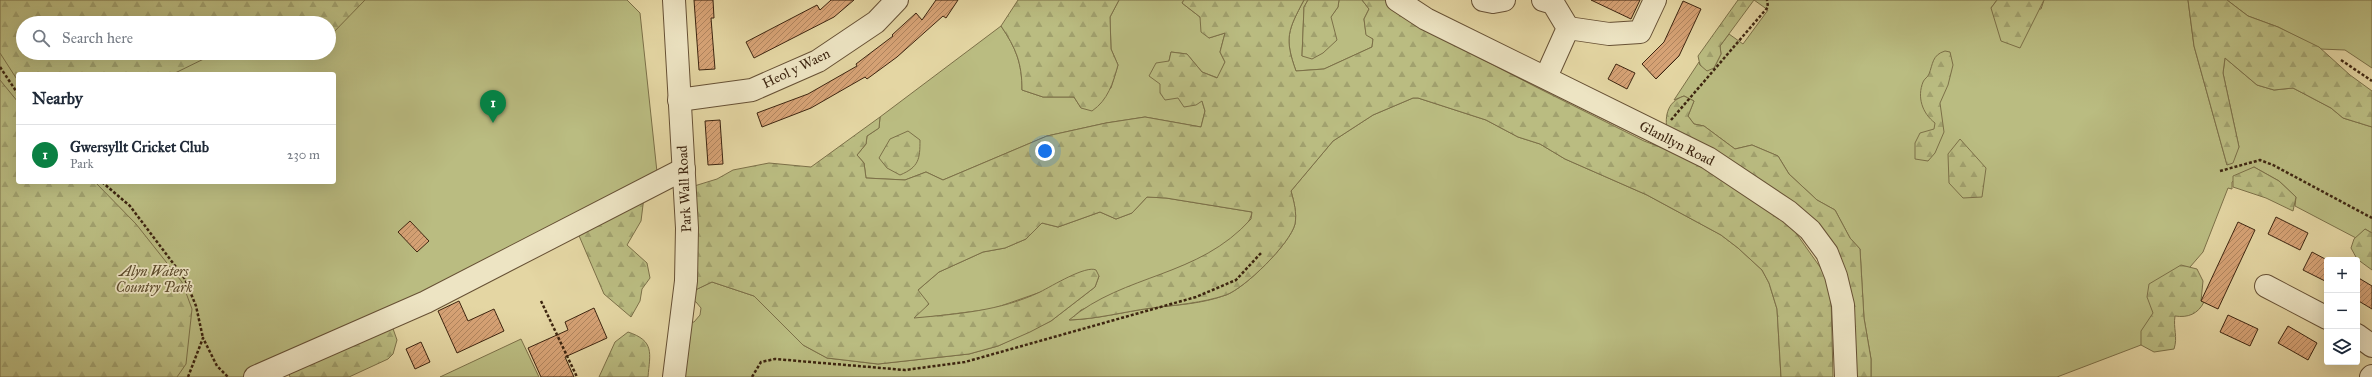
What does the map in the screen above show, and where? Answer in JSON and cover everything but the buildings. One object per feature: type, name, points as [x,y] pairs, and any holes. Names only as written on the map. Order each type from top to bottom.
[{"type":"street","name":"Park Wall Road","points":[[674,0],[687,228],[686,281],[674,377]]},
{"type":"street","name":"Heol y Waen","points":[[679,100],[752,90],[818,61],[876,22],[897,0]]},
{"type":"street","name":"Glanllyn Road","points":[[1397,0],[1426,19],[1708,158],[1789,212],[1810,230],[1827,253],[1836,276],[1843,305],[1846,377]]},
{"type":"street","points":[[1483,0],[1493,2],[1504,0]]},
{"type":"street","points":[[1543,0],[1553,3],[1568,28]]},
{"type":"street","points":[[1568,28],[1609,34],[1640,32],[1655,0]]},
{"type":"street","points":[[1546,77],[1568,28]]},
{"type":"street","points":[[255,377],[426,302],[684,169]]},
{"type":"street","points":[[2266,286],[2324,316]]},
{"type":"street","points":[[2360,337],[2372,346]]},
{"type":"path","points":[[1659,134],[1768,7],[1767,0]]},
{"type":"path","points":[[2341,60],[2372,81]]},
{"type":"path","points":[[0,67],[16,91]]},
{"type":"path","points":[[2220,171],[2260,160],[2372,218]]},
{"type":"path","points":[[104,184],[130,206],[185,279],[196,306],[203,338],[217,366],[228,377]]},
{"type":"path","points":[[752,377],[761,362],[775,359],[905,370],[965,362],[1196,297],[1236,280],[1261,253]]},
{"type":"path","points":[[541,301],[577,377]]},
{"type":"path","points":[[188,377],[203,338]]},
{"type":"green space","name":"Alyn Waters Country Park","points":[[0,0],[627,0],[640,13],[657,172],[412,297],[246,377],[0,377]]},
{"type":"green space","points":[[0,0],[365,0],[336,30],[336,16],[16,16],[16,60],[202,60],[177,72],[16,72],[16,78],[0,53]]},
{"type":"green space","points":[[1018,0],[1119,0],[1110,17],[1111,49],[1118,65],[1112,85],[1098,107],[1092,111],[1081,108],[1074,97],[1043,97],[1022,90],[1021,72],[1017,56],[1011,41],[1001,26]]},
{"type":"green space","points":[[1119,0],[1184,0],[1182,3],[1200,17],[1209,38],[1225,33],[1220,52],[1225,62],[1218,78],[1202,72],[1187,54],[1171,52],[1169,61],[1178,97],[1202,101],[1205,111],[1201,127],[1145,117],[1106,123],[1047,136],[943,180],[926,172],[905,180],[866,178],[864,163],[857,155],[866,144],[867,136],[879,128],[880,117],[1001,26],[1011,41],[1017,56],[1021,72],[1022,90],[1043,97],[1074,97],[1081,108],[1111,88],[1118,65],[1111,49],[1110,17]]},
{"type":"green space","points":[[1184,0],[1304,0],[1291,27],[1289,42],[1292,60],[1296,71],[1324,69],[1372,47],[1373,39],[1366,35],[1364,19],[1369,9],[1362,0],[1385,0],[1420,27],[1536,87],[1644,141],[1703,163],[1791,226],[1825,274],[1831,296],[1833,377],[1781,377],[1777,309],[1769,283],[1762,270],[1721,235],[1647,195],[1565,159],[1540,144],[1518,137],[1486,120],[1418,98],[1413,98],[1373,115],[1333,141],[1291,191],[1296,220],[1285,243],[1255,275],[1244,284],[1234,291],[1217,298],[1100,317],[1069,320],[1091,305],[1114,293],[1208,253],[1230,238],[1251,219],[1252,212],[1166,198],[1147,197],[1132,213],[1116,219],[1100,212],[1058,227],[1042,223],[1026,239],[1005,248],[983,252],[939,272],[918,290],[929,304],[914,318],[994,308],[1040,292],[1085,270],[1096,270],[1099,276],[1095,287],[1051,321],[998,346],[969,354],[878,364],[827,358],[803,345],[754,296],[712,282],[689,293],[691,187],[717,179],[733,170],[769,163],[811,167],[880,117],[879,128],[867,136],[866,144],[857,155],[864,163],[866,178],[905,180],[926,172],[943,180],[1047,136],[1106,123],[1145,117],[1201,127],[1205,111],[1202,101],[1196,105],[1184,107],[1178,98],[1165,100],[1160,93],[1160,84],[1149,76],[1156,63],[1169,61],[1171,52],[1187,54],[1202,72],[1217,78],[1225,62],[1220,52],[1225,33],[1209,38],[1201,32],[1200,17],[1182,3]]},
{"type":"green space","points":[[1304,0],[1308,0],[1304,7],[1302,56],[1338,7],[1339,0],[1362,0],[1369,9],[1364,19],[1366,34],[1373,39],[1372,47],[1324,69],[1296,71],[1292,60],[1289,42],[1291,27]]},
{"type":"green space","points":[[1308,0],[1339,0],[1338,7],[1331,17],[1337,40],[1323,53],[1312,59],[1302,56],[1304,7]]},
{"type":"green space","points":[[1738,0],[1754,0],[1720,46],[1721,54],[1714,68],[1707,71],[1700,65],[1698,56]]},
{"type":"green space","points":[[1754,0],[1997,0],[1991,8],[2041,9],[2044,0],[2188,0],[2194,46],[2227,165],[2239,147],[2223,73],[2225,58],[2257,85],[2274,90],[2293,88],[2331,108],[2343,118],[2372,127],[2372,233],[2365,229],[2356,238],[2295,206],[2296,197],[2279,181],[2254,167],[2232,182],[2232,189],[2228,188],[2203,252],[2190,267],[2141,345],[2057,377],[1871,377],[1871,359],[1864,318],[1860,249],[1850,238],[1835,210],[1817,200],[1789,174],[1778,156],[1752,145],[1735,149],[1704,126],[1694,124],[1688,116],[1694,101],[1684,96],[1674,100],[1699,62],[1700,65],[1714,68],[1721,54],[1720,46],[1729,34],[1743,44],[1768,10]]},
{"type":"green space","points":[[1997,0],[2044,0],[2020,48],[2001,41],[1991,8]]},
{"type":"green space","points":[[2188,0],[2227,0],[2248,16],[2278,27],[2319,47],[2350,75],[2372,91],[2372,127],[2343,118],[2331,108],[2293,88],[2274,90],[2257,85],[2225,58],[2223,73],[2239,147],[2233,163],[2227,165],[2194,46]]},
{"type":"green space","points":[[2227,0],[2372,0],[2372,68],[2345,50],[2320,49],[2278,27],[2248,16]]},
{"type":"green space","points":[[1945,51],[1950,52],[1953,65],[1948,85],[1940,103],[1944,132],[1935,153],[1928,161],[1915,159],[1915,143],[1920,133],[1934,129],[1935,123],[1924,110],[1921,99],[1921,88],[1929,74],[1935,57]]},
{"type":"green space","name":"Alyn Waters Country Park","points":[[0,80],[16,100],[16,184],[97,184],[136,224],[182,282],[192,309],[186,364],[177,377],[0,377]]},
{"type":"green space","points":[[1684,96],[1694,101],[1688,116],[1694,124],[1704,126],[1735,149],[1752,145],[1778,156],[1789,174],[1817,200],[1835,210],[1850,238],[1860,249],[1864,318],[1871,359],[1871,377],[1856,377],[1830,254],[1668,135],[1666,123],[1670,106],[1673,102]]},
{"type":"green space","points":[[1413,98],[1418,98],[1486,120],[1518,137],[1540,144],[1565,159],[1647,195],[1721,235],[1762,270],[1769,283],[1777,309],[1781,377],[683,377],[686,323],[694,322],[700,315],[701,308],[696,302],[688,298],[689,293],[712,282],[754,296],[803,345],[827,358],[878,364],[969,354],[998,346],[1051,321],[1095,287],[1099,276],[1038,293],[992,309],[913,319],[918,290],[939,272],[983,252],[1005,248],[1026,239],[1042,223],[1058,227],[1100,212],[1116,219],[1132,213],[1147,197],[1166,198],[1252,212],[1250,219],[1245,226],[1225,244],[1203,257],[1081,310],[1070,320],[1198,302],[1226,295],[1234,291],[1255,275],[1285,243],[1296,220],[1291,191],[1333,141],[1373,115]]},
{"type":"green space","points":[[908,131],[920,140],[920,152],[915,165],[900,175],[887,168],[879,158],[890,139]]},
{"type":"green space","points":[[1960,139],[1986,168],[1982,197],[1963,198],[1949,183],[1948,154]]},
{"type":"green space","points":[[2254,167],[2279,181],[2296,197],[2293,211],[2266,198],[2233,187],[2233,176]]},
{"type":"green space","points":[[644,197],[641,221],[627,245],[647,263],[650,278],[642,289],[640,301],[631,317],[604,294],[577,231]]},
{"type":"green space","points":[[2365,229],[2372,233],[2372,270],[2360,261],[2360,257],[2356,257],[2351,248],[2354,239]]},
{"type":"green space","points":[[2181,265],[2197,269],[2203,281],[2201,301],[2204,302],[2199,310],[2188,316],[2175,316],[2176,340],[2174,349],[2154,352],[2141,345],[2141,331],[2153,313],[2147,297],[2149,284]]},
{"type":"green space","points":[[391,323],[397,340],[393,354],[388,359],[349,377],[290,377],[287,369]]},
{"type":"green space","points":[[628,332],[643,339],[647,344],[650,355],[648,377],[599,377],[615,342]]},
{"type":"green space","points":[[521,339],[539,377],[440,377]]},
{"type":"place","name":"Gwersyllt Cricket Club","points":[[493,123]]}]
